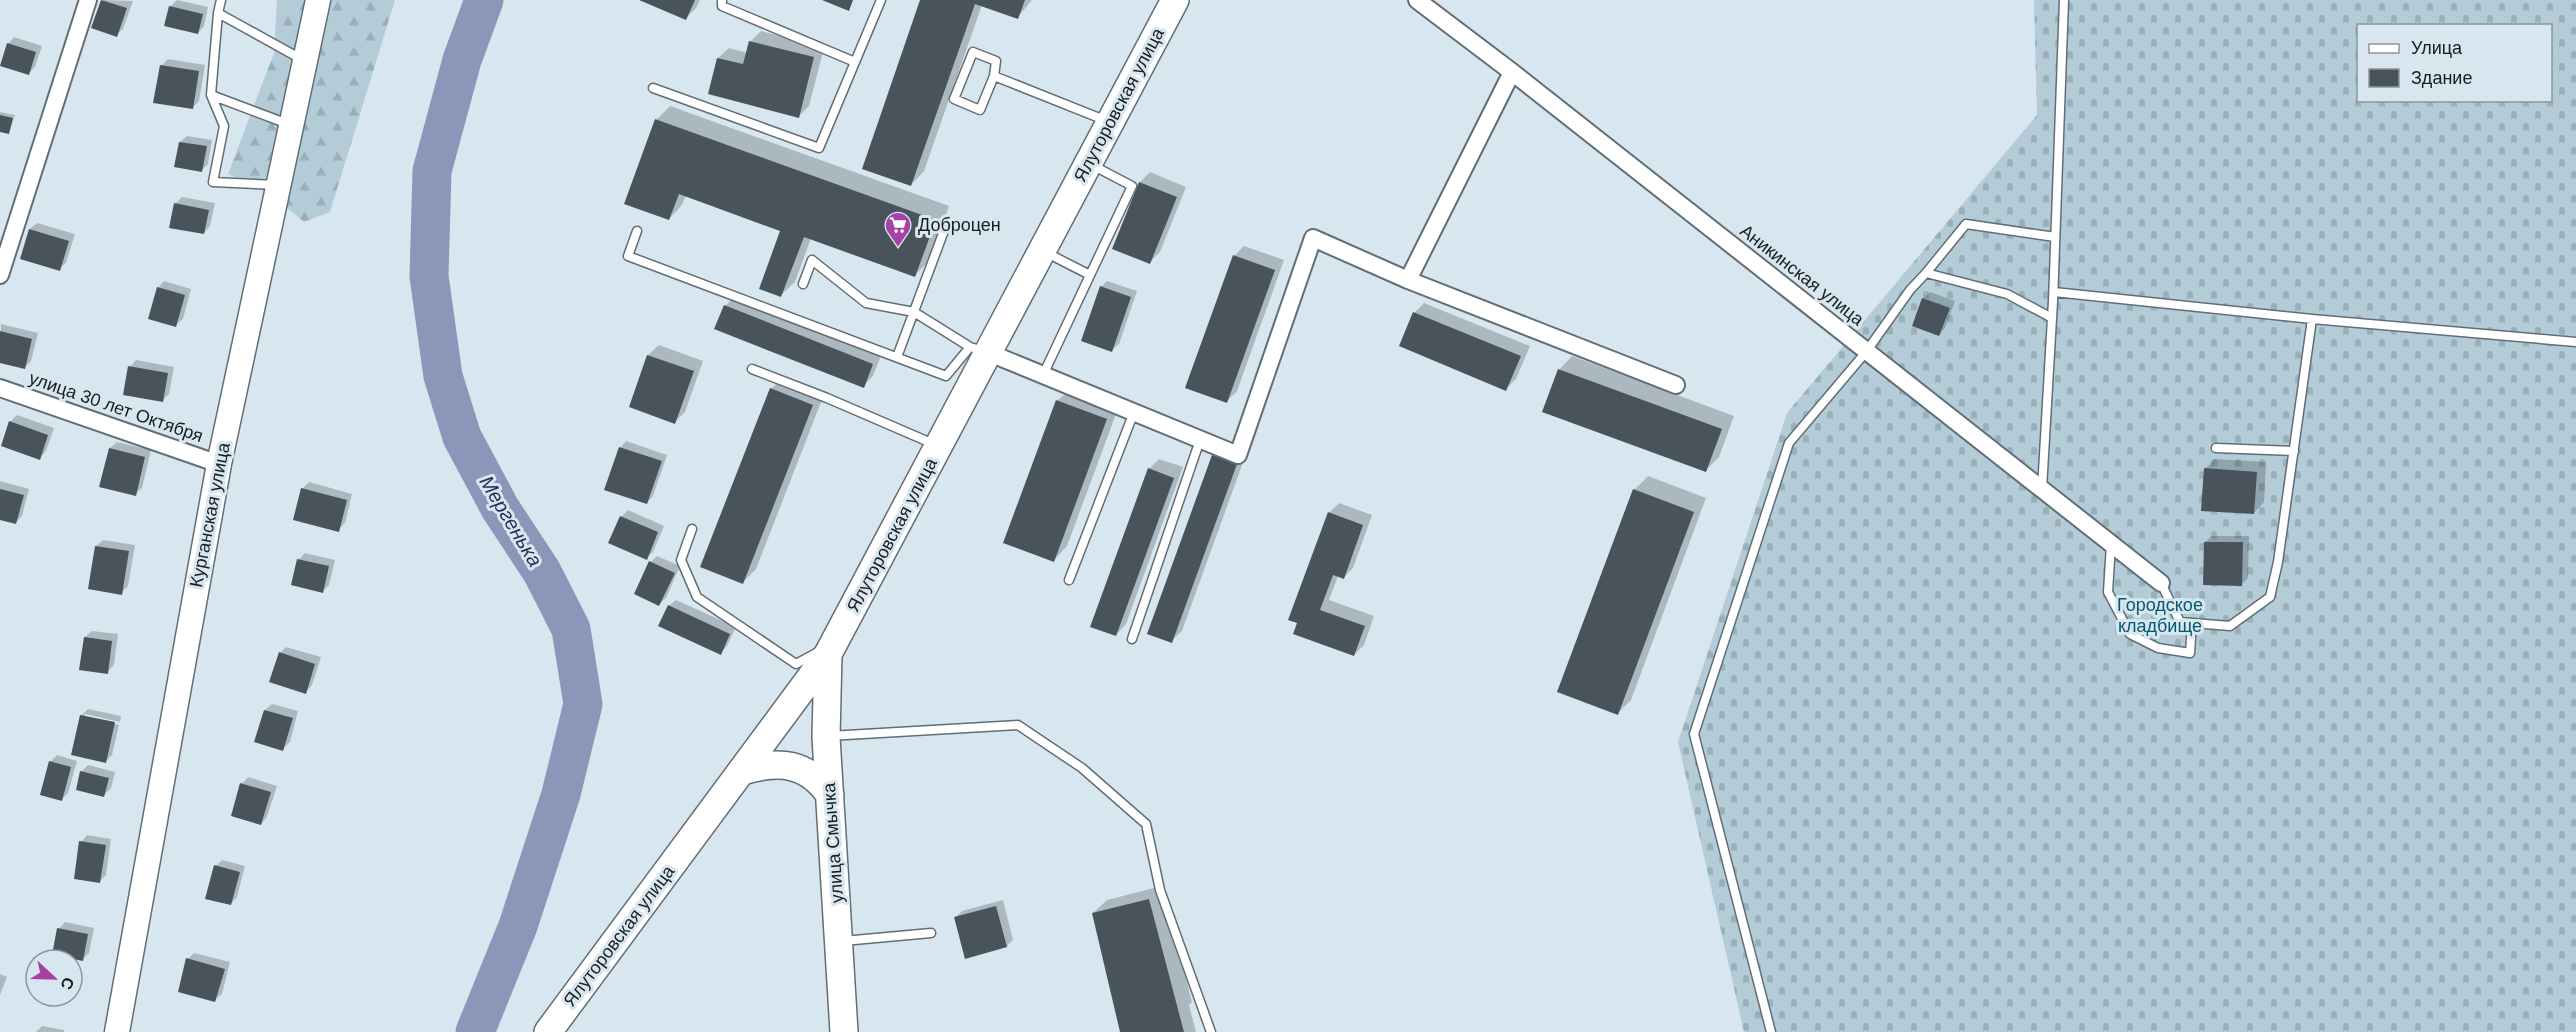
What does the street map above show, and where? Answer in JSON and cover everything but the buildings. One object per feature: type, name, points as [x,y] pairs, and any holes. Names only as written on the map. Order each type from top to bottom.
[{"type":"main road","name":"Курганская улица","points":[[117,1032],[219,464],[318,0]]},
{"type":"main road","name":"Ялуторовская улица","points":[[548,1032],[832,649],[939,446],[979,350],[1041,251],[1175,0]]},
{"type":"main road","name":"улица Смычка","points":[[832,649],[826,737],[844,1032]]},
{"type":"main road","points":[[742,771],[782,765],[801,768],[814,776],[830,795]]},
{"type":"street","points":[[0,275],[88,0]]},
{"type":"street","name":"Аникинская улица","points":[[1417,0],[1512,72],[2161,583]]},
{"type":"street","points":[[1408,279],[1512,72]]},
{"type":"street","points":[[979,350],[1238,455],[1313,238],[1408,279],[1676,385]]},
{"type":"street","name":"улица 30 лет Октября","points":[[0,388],[219,464]]},
{"type":"lane","points":[[221,0],[211,94],[224,126],[213,182],[279,185]]},
{"type":"lane","points":[[722,0],[722,6],[855,62]]},
{"type":"lane","points":[[653,87],[819,148],[881,0]]},
{"type":"lane","points":[[2042,489],[2054,292],[2064,0]]},
{"type":"lane","points":[[218,13],[305,62]]},
{"type":"lane","points":[[973,52],[996,61],[994,76],[980,110],[954,99],[973,52]]},
{"type":"lane","points":[[994,76],[1110,123]]},
{"type":"lane","points":[[211,94],[292,125]]},
{"type":"lane","points":[[1043,375],[1132,186],[1088,163]]},
{"type":"lane","points":[[1771,1032],[1694,734],[1789,443],[1866,352],[1910,290],[1966,224],[2055,237]]},
{"type":"lane","points":[[897,357],[945,228]]},
{"type":"lane","points":[[637,231],[628,256],[946,375],[979,350],[914,312],[866,303],[812,260],[803,284]]},
{"type":"lane","points":[[1041,251],[1090,275]]},
{"type":"lane","points":[[1926,273],[2007,294],[2052,318]]},
{"type":"lane","points":[[2054,292],[2312,319],[2576,342]]},
{"type":"lane","points":[[2161,583],[2180,622],[2230,626],[2270,597],[2278,562],[2312,319]]},
{"type":"lane","points":[[752,369],[939,446]]},
{"type":"lane","points":[[1070,580],[1134,412]]},
{"type":"lane","points":[[1132,639],[1200,440]]},
{"type":"lane","points":[[2216,448],[2294,451]]},
{"type":"lane","points":[[692,529],[681,560],[697,597],[795,664],[832,649]]},
{"type":"lane","points":[[2110,543],[2108,592],[2130,634],[2158,648],[2190,653],[2192,623]]},
{"type":"lane","points":[[826,737],[1018,724],[1082,768],[1146,824],[1160,890],[1211,1032]]},
{"type":"lane","points":[[839,941],[932,933]]},
{"type":"green space","points":[[277,0],[395,0],[330,212],[304,222],[269,193],[228,174],[274,53]]},
{"type":"green space","name":"Городское кладбище","points":[[2034,0],[2576,0],[2576,1032],[1744,1032],[1678,742],[1787,413],[2037,115]]},
{"type":"waterway","name":"Мергенька","points":[[475,1032],[518,926],[561,794],[583,704],[571,629],[542,572],[500,508],[462,437],[443,376],[429,276],[432,171],[462,60],[484,0]]},
{"type":"place","name":"Доброцен","points":[[898,248]]}]
